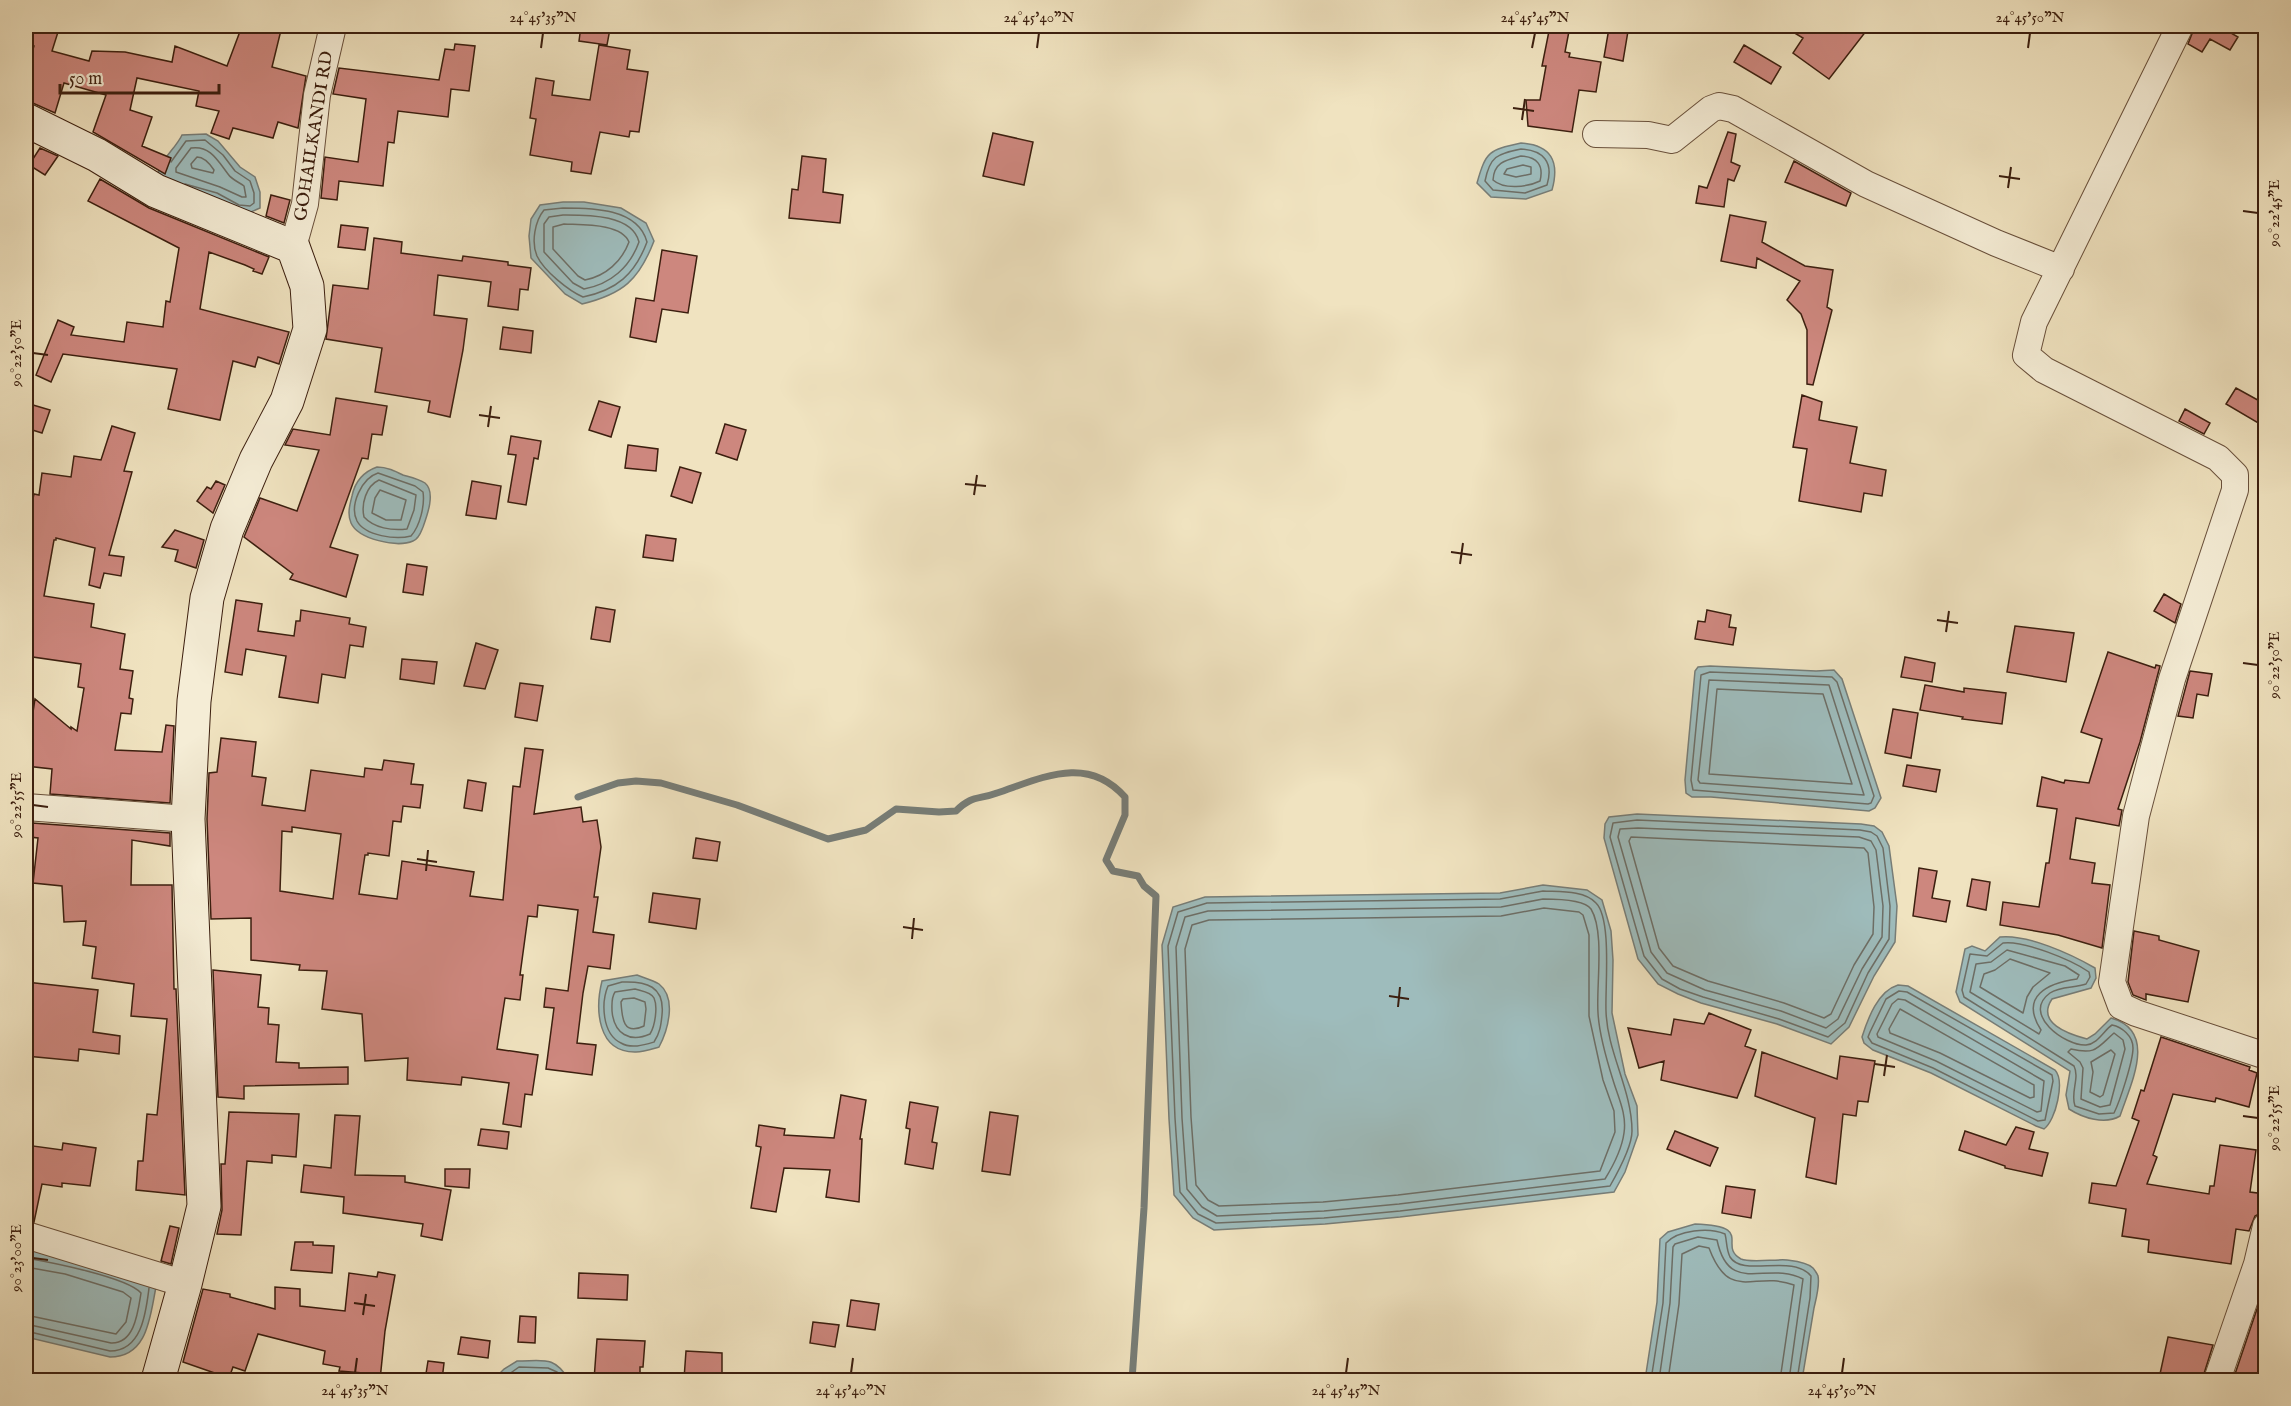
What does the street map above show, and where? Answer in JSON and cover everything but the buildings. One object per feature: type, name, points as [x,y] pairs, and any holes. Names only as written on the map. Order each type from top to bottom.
[{"type":"street","name":"GOHAILKANDI RD","points":[[293,247],[305,204],[317,95],[333,26]]},
{"type":"street","points":[[2180,26],[2034,322],[2026,355],[2043,370],[2218,458],[2235,476],[2235,490],[2172,679],[2136,816],[2112,982],[2121,1006],[2265,1056]]},
{"type":"street","points":[[1596,134],[1648,135],[1672,140],[1711,109],[1719,106],[1733,109],[1866,184],[1996,243],[2061,268]]},
{"type":"street","points":[[26,120],[97,155],[156,191],[293,247],[307,286],[310,329],[287,401],[256,460],[227,528],[207,598],[194,701],[153,816],[204,1206],[158,1380]]},
{"type":"street","points":[[26,807],[153,816]]},
{"type":"street","points":[[2217,1380],[2257,1264],[2265,1226]]},
{"type":"street","points":[[26,1235],[185,1284]]},
{"type":"water","points":[[206,134],[218,141],[240,167],[255,177],[260,192],[260,208],[251,212],[238,211],[175,187],[158,173],[162,163],[182,135]]},
{"type":"water","points":[[1521,143],[1540,147],[1551,156],[1555,171],[1552,190],[1526,199],[1491,197],[1477,183],[1486,158],[1495,150]]},
{"type":"water","points":[[584,202],[621,208],[646,223],[654,241],[642,266],[619,290],[582,304],[565,294],[531,258],[529,236],[531,219],[540,205]]},
{"type":"water","points":[[377,467],[388,468],[417,479],[428,487],[430,498],[428,511],[421,533],[415,540],[406,543],[379,541],[361,534],[351,523],[349,509],[355,486],[364,474]]},
{"type":"water","points":[[1698,667],[1834,670],[1842,679],[1881,798],[1875,808],[1869,811],[1692,797],[1686,793],[1685,780],[1695,671]]},
{"type":"water","points":[[1637,814],[1861,824],[1874,826],[1882,832],[1889,846],[1897,906],[1895,942],[1874,976],[1849,1027],[1831,1044],[1777,1024],[1701,1003],[1658,984],[1638,959],[1604,838],[1605,824],[1609,817]]},
{"type":"water","points":[[1543,885],[1587,890],[1602,900],[1611,931],[1612,1013],[1625,1074],[1637,1106],[1638,1135],[1625,1172],[1614,1192],[1325,1224],[1214,1230],[1193,1218],[1174,1195],[1169,1119],[1162,945],[1173,907],[1205,897],[1500,893]]},
{"type":"water","points":[[2000,937],[2036,942],[2062,951],[2095,968],[2096,978],[2091,988],[2052,999],[2048,1007],[2048,1015],[2056,1026],[2087,1039],[2111,1018],[2125,1025],[2134,1034],[2137,1060],[2120,1116],[2101,1120],[2069,1109],[2066,1095],[2070,1071],[1960,1002],[1956,992],[1965,949],[1972,946],[1985,951]]},
{"type":"water","points":[[637,975],[659,984],[665,990],[668,997],[669,1014],[659,1047],[636,1052],[623,1050],[613,1045],[606,1037],[599,1016],[599,1004],[602,981]]},
{"type":"water","points":[[1898,985],[1908,986],[2055,1070],[2059,1083],[2058,1100],[2052,1118],[2044,1129],[1931,1073],[1873,1050],[1864,1043],[1862,1037],[1867,1022],[1879,999]]},
{"type":"water","points":[[1695,1224],[1725,1228],[1732,1237],[1732,1248],[1735,1254],[1741,1259],[1797,1261],[1813,1268],[1818,1276],[1818,1288],[1802,1380],[1645,1380],[1657,1302],[1660,1239],[1668,1232]]},
{"type":"water","points":[[26,1244],[156,1287],[149,1322],[140,1342],[123,1355],[110,1357],[26,1337]]},
{"type":"water","points":[[541,1360],[553,1363],[564,1372],[569,1380],[493,1380],[517,1361]]},
{"type":"waterway","points":[[578,797],[618,783],[636,781],[661,783],[737,805],[828,839],[866,830],[896,809],[956,811],[971,800],[1047,776],[1064,773],[1095,776],[1110,784],[1125,797],[1125,815],[1106,860],[1113,871],[1138,876],[1144,886],[1156,896],[1144,1208],[1132,1380]]}]
